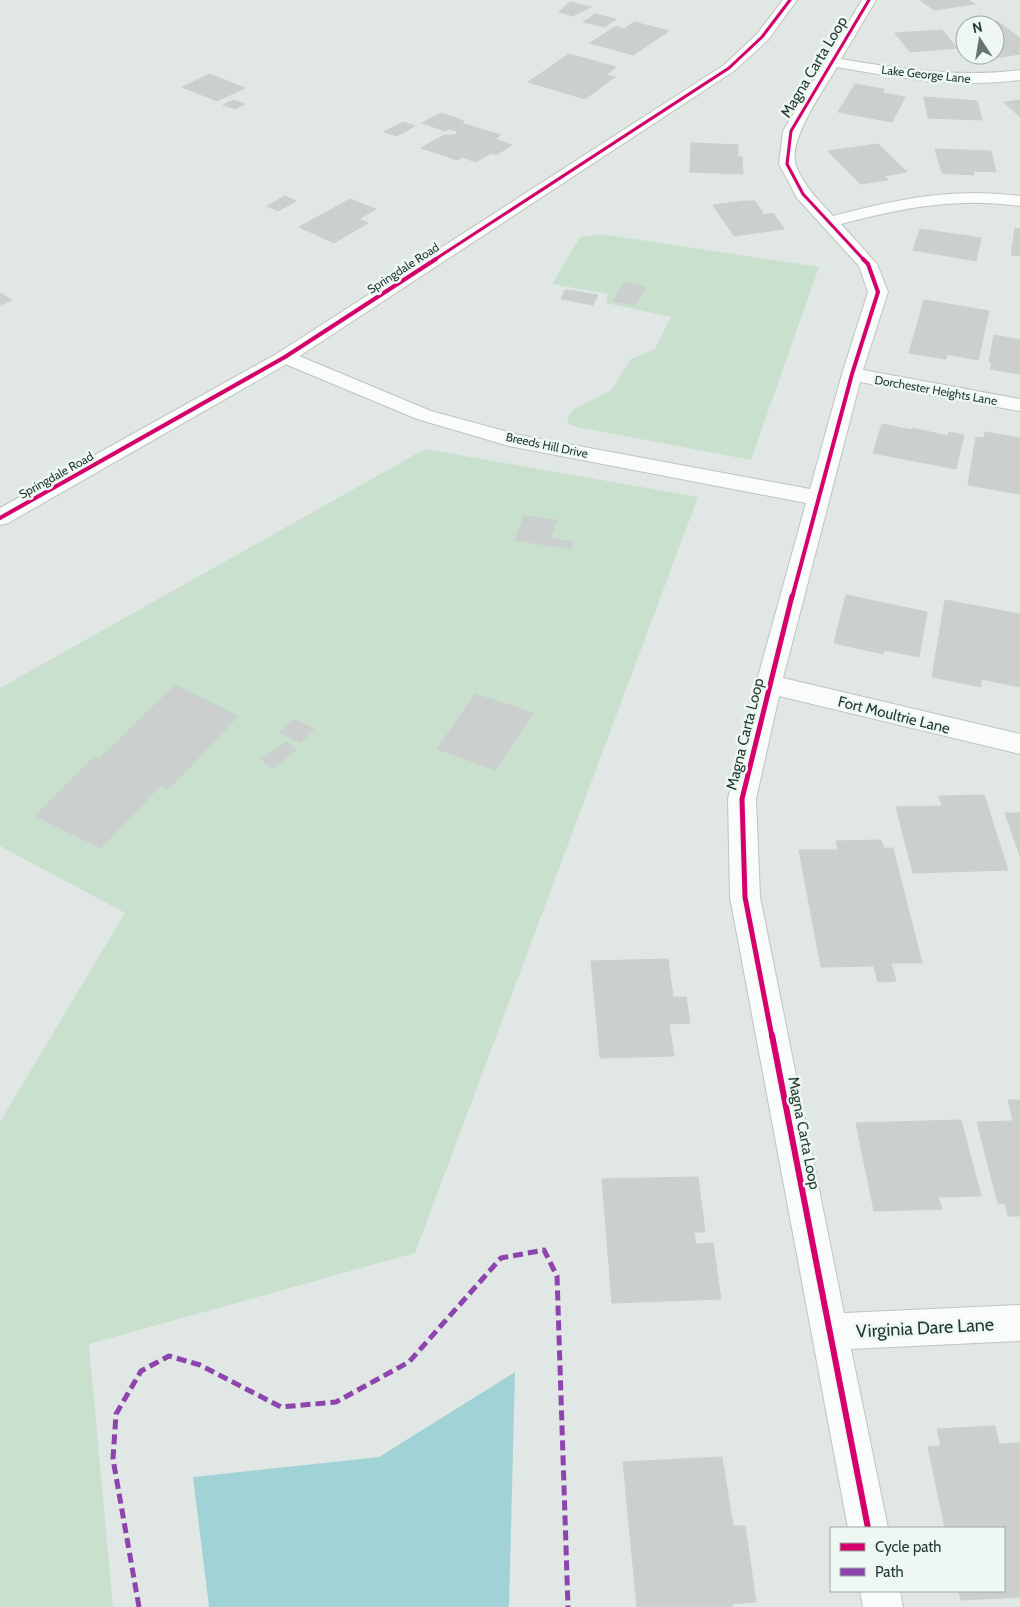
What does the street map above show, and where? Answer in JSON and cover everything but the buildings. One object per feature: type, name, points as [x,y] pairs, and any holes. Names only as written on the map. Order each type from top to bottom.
[{"type":"street","name":"Springdale Road","points":[[0,518],[285,356],[730,68],[757,45],[778,19],[790,0]]},
{"type":"street","name":"Magna Carta Loop","points":[[868,1527],[746,898],[742,799],[769,684],[852,374],[878,292],[868,264],[803,194],[788,164],[791,131],[869,0]]},
{"type":"street","name":"Lake George Lane","points":[[832,62],[921,76],[973,80],[1020,75]]},
{"type":"street","points":[[829,222],[911,201],[955,195],[1020,201]]},
{"type":"street","name":"Breeds Hill Drive","points":[[285,356],[424,415],[517,441],[819,498]]},
{"type":"street","name":"Dorchester Heights Lane","points":[[852,374],[1020,405]]},
{"type":"street","name":"Fort Moultrie Lane","points":[[769,684],[1020,744]]},
{"type":"street","name":"Virginia Dare Lane","points":[[830,1332],[1020,1323]]},
{"type":"street","points":[[880,1592],[883,1607]]},
{"type":"green space","points":[[601,234],[819,267],[751,460],[569,424],[567,418],[573,410],[611,390],[631,359],[655,349],[671,317],[606,303],[608,294],[552,284],[580,237]]},
{"type":"green space","points":[[425,449],[698,497],[415,1253],[89,1344],[113,1607],[0,1607],[0,1122],[125,913],[0,846],[0,688]]},
{"type":"water","points":[[515,1372],[509,1607],[209,1607],[193,1477],[379,1457]]},
{"type":"marked path","points":[[139,1607],[113,1459],[116,1414],[141,1371],[169,1356],[200,1365],[281,1407],[336,1402],[409,1362],[501,1258],[544,1250],[557,1276],[568,1607]]},
{"type":"cycle path","points":[[0,518],[285,357],[729,68],[762,37],[777,20],[790,0]]},
{"type":"cycle path","points":[[868,1527],[745,897],[742,799],[769,684],[852,374],[878,292],[868,264],[803,194],[787,164],[791,131],[869,0]]}]
